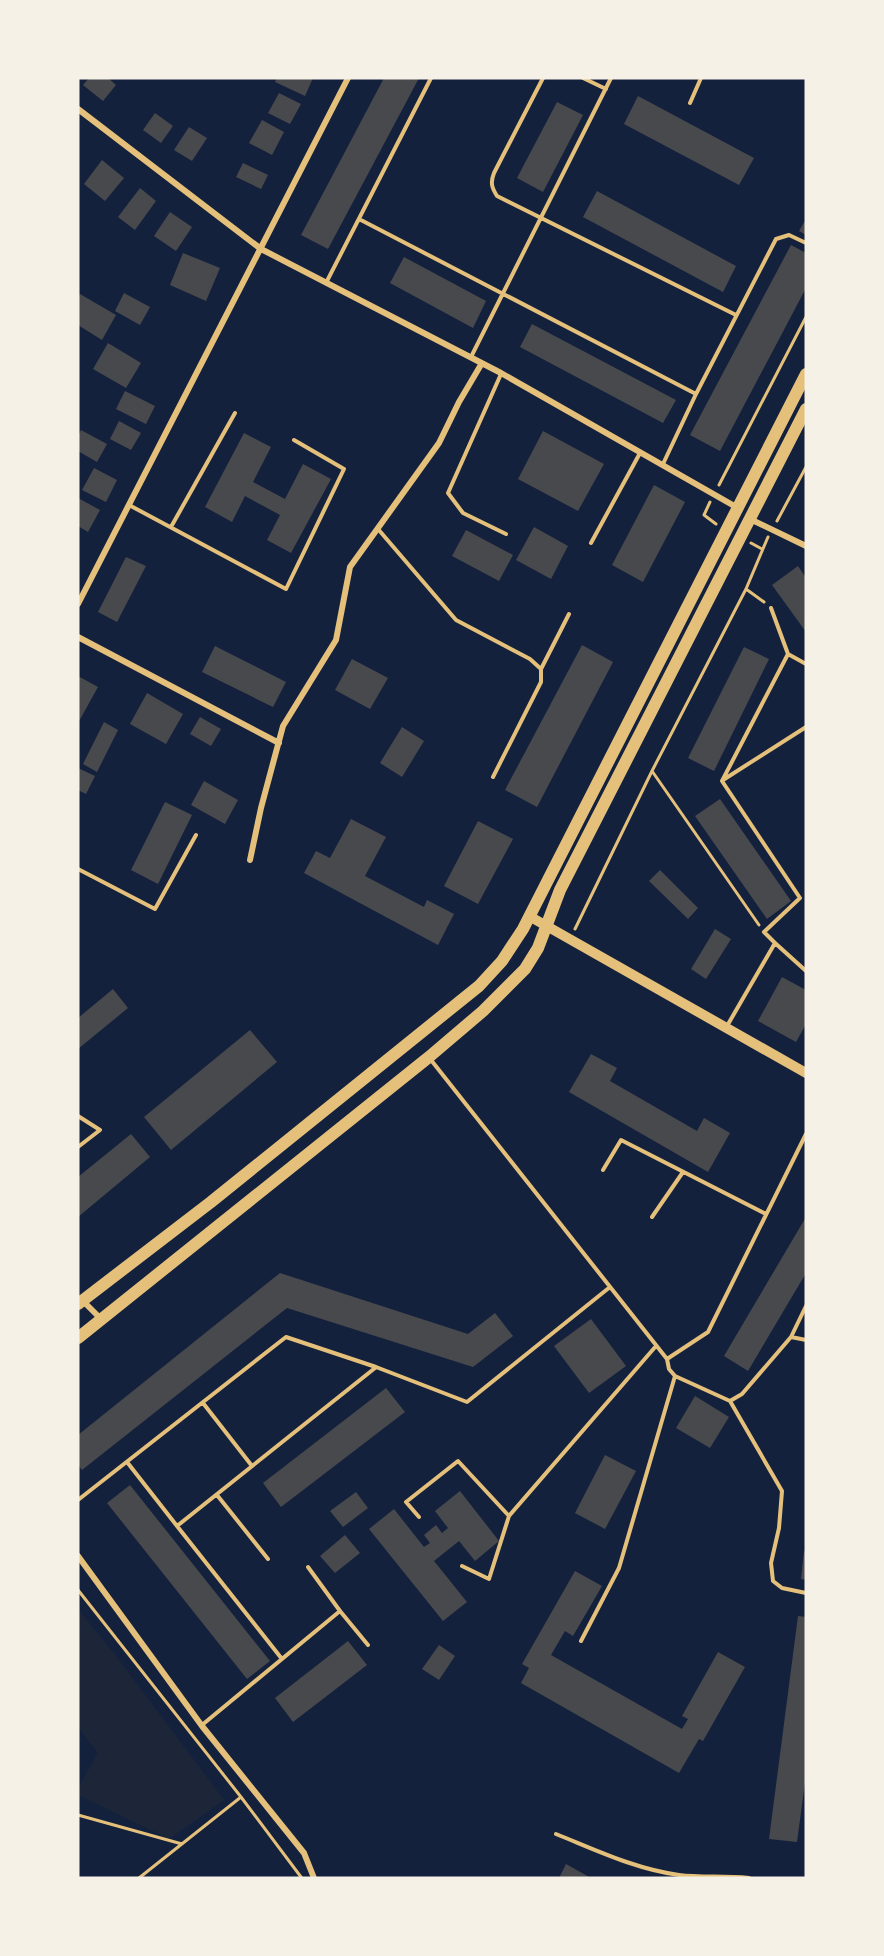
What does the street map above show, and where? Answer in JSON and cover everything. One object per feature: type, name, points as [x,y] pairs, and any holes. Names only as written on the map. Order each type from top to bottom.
[{"type":"main road","points":[[79,1300],[220,1194],[479,986],[508,954],[806,374]]},
{"type":"main road","points":[[78,1338],[429,1057],[483,1011],[525,969],[538,948],[560,890],[806,409]]},
{"type":"street","points":[[78,604],[348,78]]},
{"type":"street","points":[[78,109],[261,249],[501,373],[738,508]]},
{"type":"street","points":[[250,860],[283,726],[336,640],[350,567],[439,443],[482,363]]},
{"type":"street","points":[[750,519],[806,546]]},
{"type":"street","points":[[78,637],[279,743]]},
{"type":"street","points":[[529,916],[806,1073]]},
{"type":"street","points":[[79,1300],[101,1319]]},
{"type":"street","points":[[78,1556],[202,1726],[304,1853],[314,1878]]},
{"type":"lane","points":[[326,283],[431,78]]},
{"type":"lane","points":[[543,78],[491,181],[492,189],[497,196],[736,315]]},
{"type":"lane","points":[[583,78],[606,89]]},
{"type":"lane","points":[[471,357],[611,78]]},
{"type":"lane","points":[[690,103],[701,78]]},
{"type":"lane","points":[[359,219],[696,394]]},
{"type":"lane","points":[[663,464],[696,394],[776,239],[789,235],[806,243]]},
{"type":"lane","points":[[501,373],[448,493],[463,513],[506,534]]},
{"type":"lane","points":[[171,527],[235,413]]},
{"type":"lane","points":[[129,505],[286,589],[344,469],[294,440]]},
{"type":"lane","points":[[591,543],[641,452]]},
{"type":"lane","points":[[378,528],[456,620],[530,659],[541,669]]},
{"type":"lane","points":[[771,608],[788,654],[806,664]]},
{"type":"lane","points":[[493,777],[541,682],[541,669],[569,614]]},
{"type":"lane","points":[[722,781],[788,654]]},
{"type":"lane","points":[[722,781],[806,727]]},
{"type":"lane","points":[[722,781],[800,898],[764,932],[806,971]]},
{"type":"lane","points":[[78,869],[155,909],[196,835]]},
{"type":"lane","points":[[726,1028],[775,943]]},
{"type":"lane","points":[[429,1057],[667,1359],[669,1369],[675,1376],[730,1401],[782,1491],[779,1528],[771,1563],[773,1581],[782,1588],[806,1593]]},
{"type":"lane","points":[[78,1116],[100,1130],[78,1147]]},
{"type":"lane","points":[[667,1359],[708,1332],[806,1134]]},
{"type":"lane","points":[[603,1170],[621,1140],[766,1214]]},
{"type":"lane","points":[[652,1217],[684,1172]]},
{"type":"lane","points":[[78,1500],[286,1337],[376,1367],[467,1402],[610,1287]]},
{"type":"lane","points":[[730,1401],[742,1394],[791,1337],[806,1306]]},
{"type":"lane","points":[[791,1337],[806,1340]]},
{"type":"lane","points":[[462,1566],[489,1579],[509,1516],[656,1346]]},
{"type":"lane","points":[[177,1526],[376,1367]]},
{"type":"lane","points":[[581,1641],[618,1568],[675,1376]]},
{"type":"lane","points":[[203,1402],[253,1466]]},
{"type":"lane","points":[[419,1517],[406,1502],[458,1461],[509,1516]]},
{"type":"lane","points":[[127,1462],[282,1659]]},
{"type":"lane","points":[[217,1495],[268,1559]]},
{"type":"lane","points":[[308,1567],[368,1646]]},
{"type":"lane","points":[[202,1726],[340,1611]]},
{"type":"lane","points":[[556,1833],[636,1866],[680,1875],[731,1875],[749,1878]]},
{"type":"path","points":[[726,530],[704,515],[806,316]]},
{"type":"path","points":[[570,939],[652,771],[746,589],[772,530],[806,467]]},
{"type":"path","points":[[746,589],[771,608]]},
{"type":"path","points":[[652,771],[764,932]]},
{"type":"path","points":[[78,1590],[302,1878]]},
{"type":"path","points":[[139,1878],[241,1797]]},
{"type":"path","points":[[78,1815],[182,1844]]},
{"type":"shaded area","points":[[78,1609],[224,1800],[169,1839],[78,1795],[78,1788],[98,1753],[78,1727]]},
{"type":"building","points":[[89,78],[108,78],[116,85],[103,101],[83,85]]},
{"type":"building","points":[[277,78],[313,78],[305,96],[275,82]]},
{"type":"building","points":[[384,78],[419,78],[328,249],[301,235]]},
{"type":"building","points":[[279,93],[301,104],[290,124],[268,113]]},
{"type":"building","points":[[638,96],[754,158],[739,185],[624,124]]},
{"type":"building","points":[[557,102],[583,115],[543,192],[517,178]]},
{"type":"building","points":[[155,113],[173,126],[161,143],[143,130]]},
{"type":"building","points":[[262,120],[284,132],[272,155],[249,143]]},
{"type":"building","points":[[189,127],[207,138],[192,161],[174,150]]},
{"type":"building","points":[[102,160],[124,178],[105,201],[84,184]]},
{"type":"building","points":[[243,163],[268,175],[261,189],[236,177]]},
{"type":"building","points":[[140,188],[156,201],[135,230],[118,217]]},
{"type":"building","points":[[597,191],[736,266],[723,292],[583,217]]},
{"type":"building","points":[[170,212],[192,227],[176,251],[154,236]]},
{"type":"building","points":[[806,219],[806,235],[799,231]]},
{"type":"building","points":[[791,245],[806,253],[806,288],[720,451],[690,435]]},
{"type":"building","points":[[183,253],[220,268],[206,301],[170,285]]},
{"type":"building","points":[[404,257],[486,301],[473,328],[390,283]]},
{"type":"building","points":[[124,293],[150,307],[140,325],[115,311]]},
{"type":"building","points":[[80,294],[116,315],[102,340],[78,325]]},
{"type":"building","points":[[532,324],[676,400],[663,423],[520,347]]},
{"type":"building","points":[[108,343],[141,363],[126,388],[93,369]]},
{"type":"building","points":[[125,391],[155,406],[146,424],[116,409]]},
{"type":"building","points":[[119,421],[141,433],[131,450],[110,439]]},
{"type":"building","points":[[81,430],[107,444],[97,462],[78,451],[78,436]]},
{"type":"building","points":[[543,431],[604,464],[578,511],[518,479]]},
{"type":"building","points":[[244,433],[271,447],[253,482],[285,499],[303,464],[331,479],[291,553],[267,540],[280,515],[245,496],[232,522],[205,507]]},
{"type":"building","points":[[94,468],[117,480],[106,502],[82,490]]},
{"type":"building","points":[[654,485],[685,502],[643,582],[612,565]]},
{"type":"building","points":[[78,498],[100,510],[88,532],[78,526]]},
{"type":"building","points":[[534,527],[568,546],[551,579],[516,560]]},
{"type":"building","points":[[466,530],[513,555],[499,581],[452,556]]},
{"type":"building","points":[[126,557],[146,566],[117,622],[98,612]]},
{"type":"building","points":[[798,566],[806,578],[806,632],[772,585]]},
{"type":"building","points":[[582,645],[613,662],[537,807],[505,790]]},
{"type":"building","points":[[215,646],[286,682],[273,707],[202,672]]},
{"type":"building","points":[[744,647],[769,659],[714,771],[688,758]]},
{"type":"building","points":[[352,659],[388,678],[370,709],[335,690]]},
{"type":"building","points":[[78,676],[98,687],[78,723]]},
{"type":"building","points":[[147,693],[183,714],[166,744],[130,724]]},
{"type":"building","points":[[200,717],[221,729],[211,746],[190,734]]},
{"type":"building","points":[[104,722],[118,730],[97,772],[83,764]]},
{"type":"building","points":[[402,727],[424,741],[402,777],[380,763]]},
{"type":"building","points":[[78,768],[95,776],[86,794],[78,790]]},
{"type":"building","points":[[204,781],[238,800],[225,824],[191,805]]},
{"type":"building","points":[[720,799],[791,901],[767,919],[695,816]]},
{"type":"building","points":[[165,802],[192,815],[158,884],[131,870]]},
{"type":"building","points":[[351,819],[386,837],[365,876],[424,907],[427,900],[454,914],[438,945],[304,873],[316,851],[330,858]]},
{"type":"building","points":[[478,821],[513,839],[478,904],[444,886]]},
{"type":"building","points":[[660,870],[698,908],[688,919],[649,881]]},
{"type":"building","points":[[715,929],[731,939],[706,979],[691,969]]},
{"type":"building","points":[[782,977],[806,990],[806,1024],[796,1042],[758,1021]]},
{"type":"building","points":[[113,989],[128,1008],[78,1049],[78,1018]]},
{"type":"building","points":[[250,1030],[277,1062],[171,1150],[144,1117]]},
{"type":"building","points":[[591,1054],[617,1068],[610,1081],[697,1131],[704,1118],[730,1133],[708,1172],[569,1092]]},
{"type":"building","points":[[131,1134],[150,1157],[78,1217],[78,1177]]},
{"type":"building","points":[[806,1217],[806,1273],[748,1371],[724,1356]]},
{"type":"building","points":[[280,1273],[468,1334],[495,1313],[513,1336],[473,1367],[287,1308],[82,1470],[78,1465],[78,1435]]},
{"type":"building","points":[[591,1319],[626,1366],[589,1393],[554,1346]]},
{"type":"building","points":[[386,1388],[405,1412],[281,1507],[263,1483]]},
{"type":"building","points":[[695,1396],[729,1417],[710,1448],[676,1428]]},
{"type":"building","points":[[605,1455],[636,1471],[605,1529],[575,1513]]},
{"type":"building","points":[[130,1485],[270,1661],[247,1679],[107,1503]]},
{"type":"building","points":[[460,1491],[499,1541],[475,1561],[459,1541],[434,1561],[467,1602],[443,1621],[369,1529],[394,1509],[424,1547],[430,1543],[424,1535],[436,1525],[442,1533],[448,1528],[435,1511]]},
{"type":"building","points":[[356,1492],[368,1508],[343,1527],[330,1511]]},
{"type":"building","points":[[345,1535],[360,1553],[335,1573],[320,1556]]},
{"type":"building","points":[[804,1551],[806,1552],[806,1580],[801,1579]]},
{"type":"building","points":[[575,1571],[602,1586],[573,1636],[565,1631],[551,1655],[682,1729],[688,1719],[682,1716],[718,1652],[745,1667],[703,1741],[699,1739],[679,1773],[521,1683],[529,1668],[522,1664]]},
{"type":"building","points":[[798,1616],[806,1617],[806,1775],[797,1842],[769,1839]]},
{"type":"building","points":[[348,1641],[367,1665],[293,1722],[275,1698]]},
{"type":"building","points":[[439,1645],[455,1656],[439,1680],[422,1669]]},
{"type":"building","points":[[566,1864],[591,1878],[559,1878]]}]
